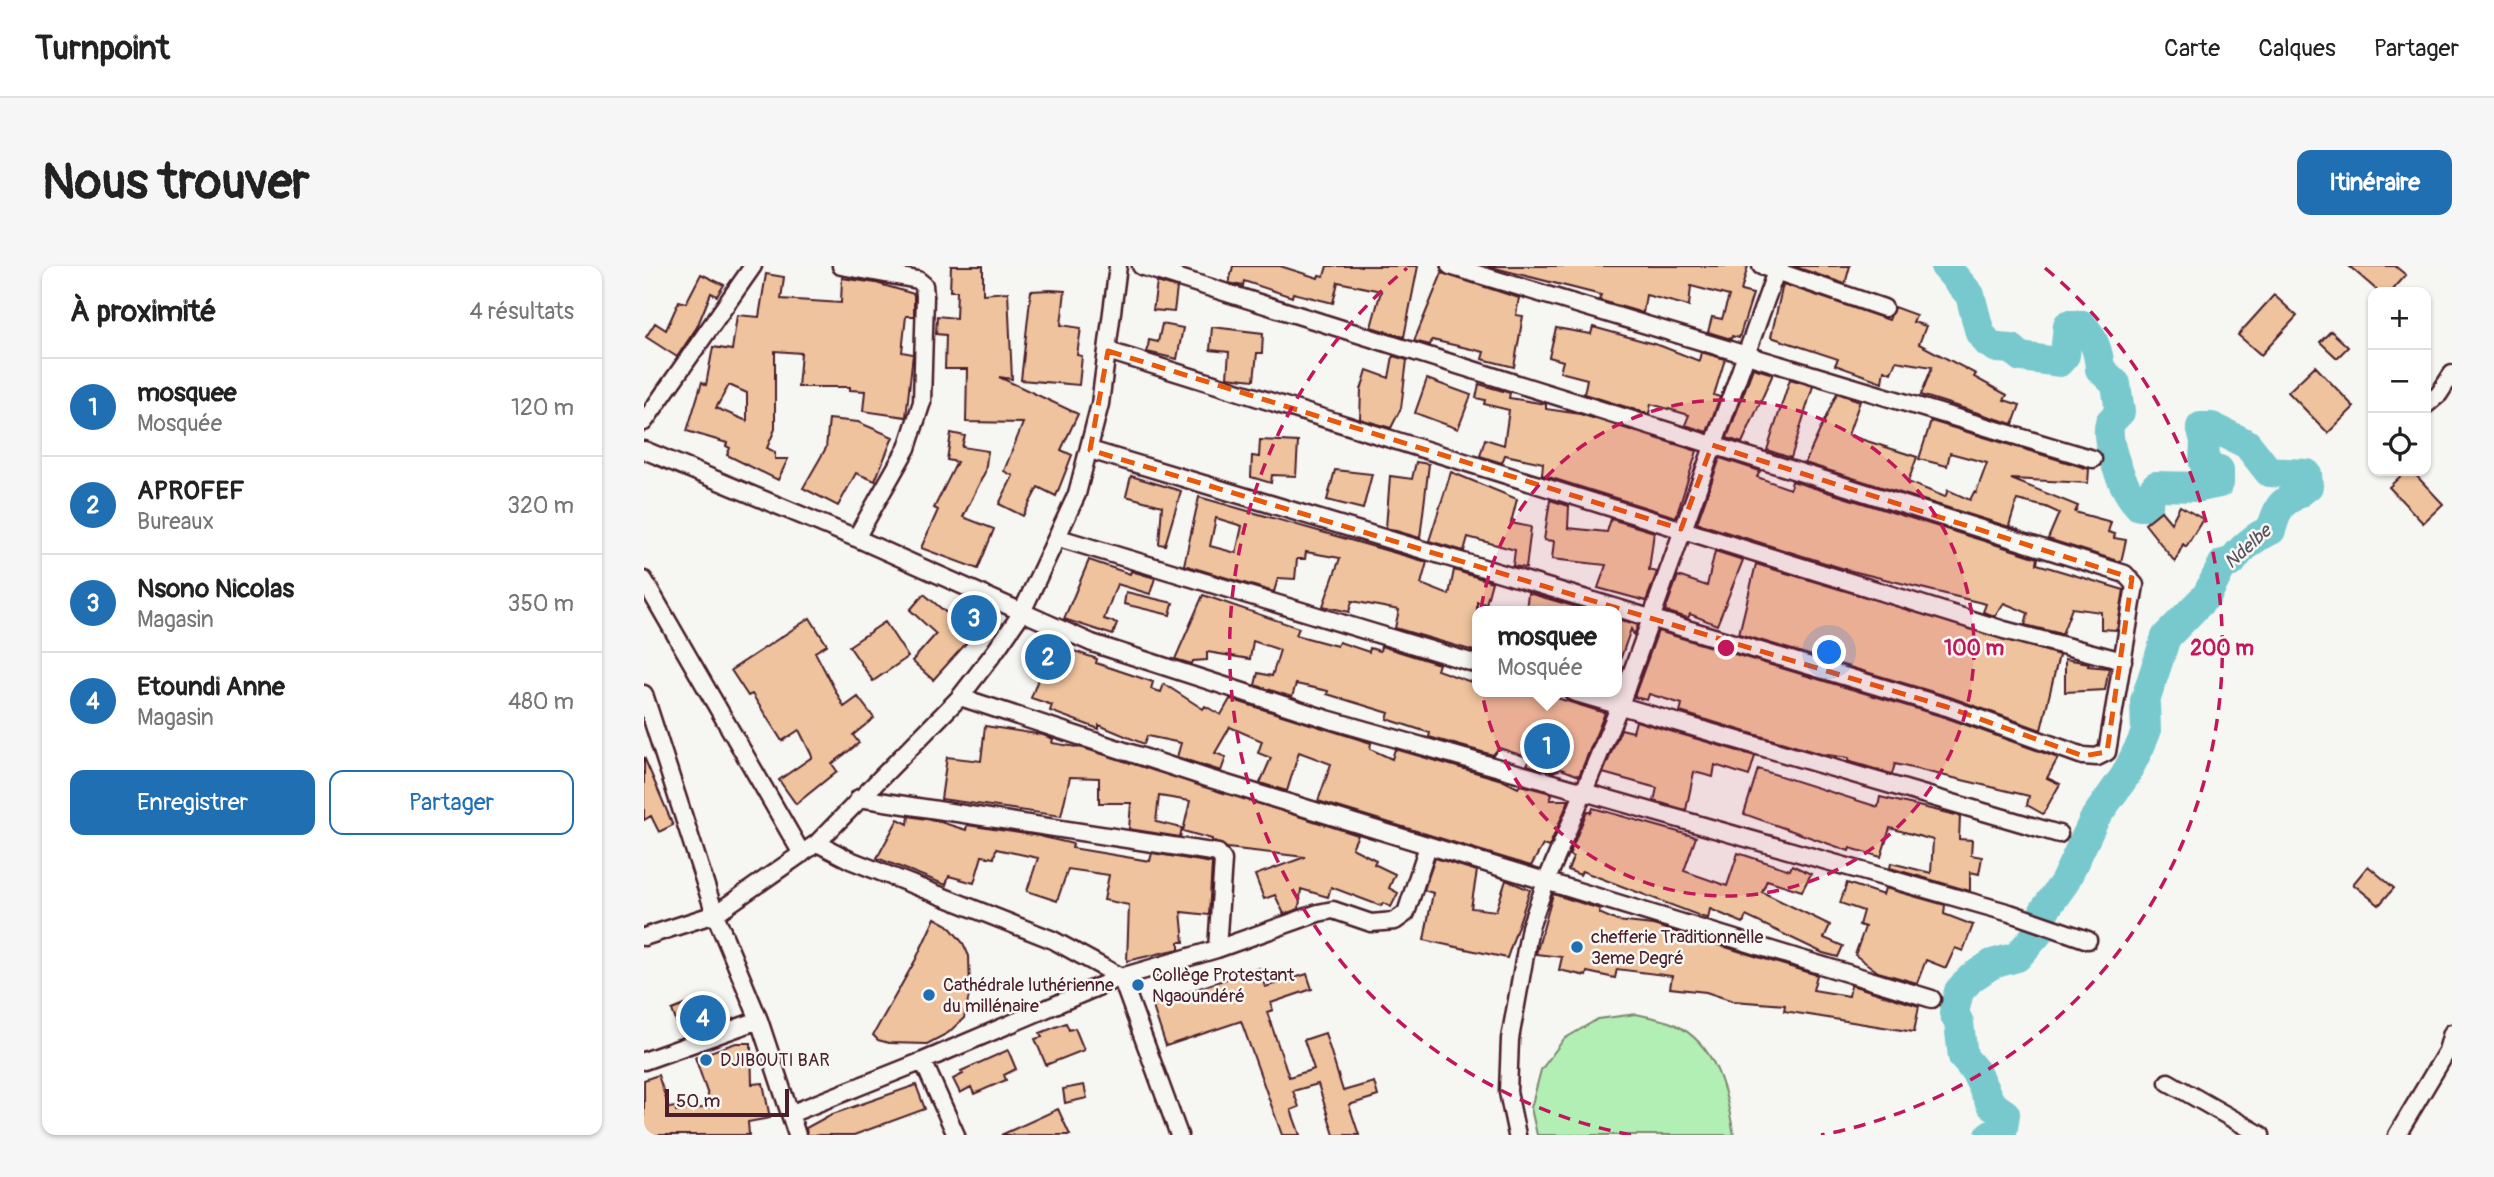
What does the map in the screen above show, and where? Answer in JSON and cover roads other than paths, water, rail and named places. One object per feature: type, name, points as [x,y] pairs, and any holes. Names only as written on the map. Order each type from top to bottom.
[{"type":"street","points":[[644,422],[753,266]]},
{"type":"street","points":[[841,266],[918,281],[924,285],[925,296],[922,402],[907,448],[856,538]]},
{"type":"street","points":[[644,937],[715,914],[817,843],[960,697],[1021,614],[1059,538],[1077,494],[1090,450],[1108,351],[1118,266]]},
{"type":"street","points":[[1141,266],[2132,578],[2135,584],[2107,752],[2097,757],[2083,756],[1947,707],[1622,609]]},
{"type":"street","points":[[1450,266],[2093,458]]},
{"type":"street","points":[[1517,1135],[1508,1092],[1510,1039],[1530,927],[1620,705],[1745,353],[1771,268],[1884,308]]},
{"type":"street","points":[[1108,351],[2004,630],[2123,661]]},
{"type":"street","points":[[2431,401],[2439,394],[2452,373]]},
{"type":"street","points":[[644,450],[856,538],[1021,614],[1092,643],[1327,719],[2029,920],[2088,940]]},
{"type":"street","points":[[1090,450],[1613,606]]},
{"type":"street","points":[[1059,538],[1472,662]]},
{"type":"street","points":[[644,580],[802,854]]},
{"type":"street","points":[[644,694],[715,914],[760,1020],[797,1135]]},
{"type":"street","points":[[960,697],[1428,846],[1932,999]]},
{"type":"street","points":[[1591,697],[2059,834]]},
{"type":"street","points":[[859,798],[1218,853],[1223,860],[1216,949]]},
{"type":"street","points":[[817,843],[850,860],[1053,940],[1121,977],[1179,1135]]},
{"type":"street","points":[[790,1114],[1121,977],[1333,910],[1371,923],[1395,921],[1406,913],[1428,846]]},
{"type":"street","points":[[644,1061],[760,1020]]},
{"type":"street","points":[[2397,1135],[2447,1051],[2452,1033]]},
{"type":"street","points":[[923,1061],[956,1135]]},
{"type":"street","points":[[2168,1082],[2261,1135]]},
{"type":"waterway","name":"Ndelbe","points":[[1945,266],[1970,295],[1980,333],[1988,343],[1997,348],[2012,349],[2021,357],[2059,362],[2065,355],[2068,325],[2082,325],[2086,329],[2095,345],[2100,369],[2116,384],[2120,412],[2110,422],[2110,442],[2127,490],[2139,506],[2148,506],[2149,495],[2156,486],[2200,487],[2219,483],[2219,470],[2209,469],[2204,463],[2205,441],[2201,427],[2212,427],[2247,444],[2269,472],[2307,474],[2308,486],[2281,506],[2271,530],[2249,543],[2232,562],[2223,564],[2207,595],[2166,637],[2145,701],[2146,732],[2141,744],[2125,776],[2095,818],[2064,883],[2044,911],[2038,933],[2017,957],[1992,964],[1971,978],[1959,991],[1954,1013],[1959,1023],[1963,1057],[1975,1071],[1991,1104],[2005,1114],[2003,1128],[1990,1135]]},
{"type":"place","name":"Nsono Nicolas","points":[[974,618]]},
{"type":"place","name":"APROFEF","points":[[1048,657]]},
{"type":"place","name":"mosquee","points":[[1547,746]]},
{"type":"place","name":"chefferie Traditionnelle 3eme Degré","points":[[1577,947]]},
{"type":"place","name":"Collège Protestant Ngaoundéré","points":[[1138,985]]},
{"type":"place","name":"Cathédrale luthérienne du millénaire","points":[[929,995]]},
{"type":"place","name":"Etoundi Anne","points":[[703,1018]]},
{"type":"place","name":"DJIBOUTI BAR","points":[[706,1060]]}]
